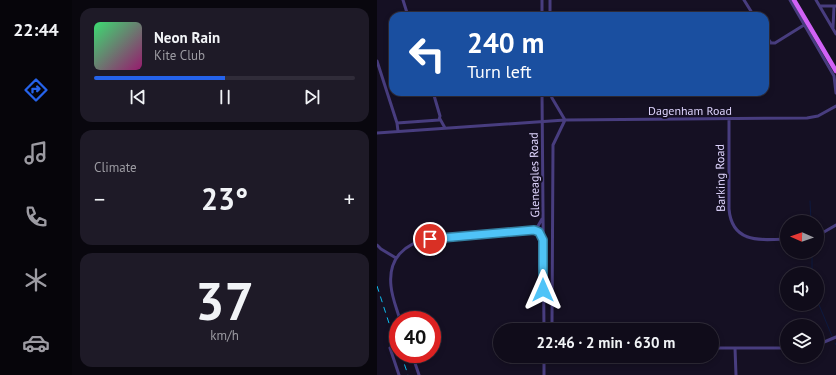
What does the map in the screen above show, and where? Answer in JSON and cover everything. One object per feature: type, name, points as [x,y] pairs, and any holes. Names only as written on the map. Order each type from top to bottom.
[{"type":"main road","points":[[794,0],[836,71]]},
{"type":"street","points":[[403,0],[407,12]]},
{"type":"street","points":[[542,0],[542,12]]},
{"type":"street","points":[[550,0],[550,12]]},
{"type":"street","points":[[744,0],[751,12]]},
{"type":"street","points":[[790,0],[834,76],[836,93]]},
{"type":"street","points":[[816,0],[821,6],[836,34]]},
{"type":"street","points":[[821,6],[822,0]]},
{"type":"street","points":[[829,0],[829,6]]},
{"type":"street","points":[[821,6],[835,6],[834,29]]},
{"type":"street","points":[[769,40],[772,43],[775,43],[804,25]]},
{"type":"street","points":[[377,61],[397,123],[398,131]]},
{"type":"street","points":[[434,96],[441,116],[440,119],[445,128]]},
{"type":"street","name":"Gleneagles Road","points":[[542,96],[544,323]]},
{"type":"street","points":[[552,96],[565,120],[553,145],[552,323]]},
{"type":"street","name":"Dagenham Road","points":[[377,133],[565,120],[807,118],[818,116],[836,106]]},
{"type":"street","points":[[397,123],[436,121],[440,119]]},
{"type":"street","name":"Barking Road","points":[[729,119],[729,210],[731,221],[739,233],[749,238],[780,239]]},
{"type":"street","points":[[534,230],[543,217]]},
{"type":"street","points":[[824,232],[836,225]]},
{"type":"street","points":[[397,311],[390,281],[391,270],[396,258],[408,246],[422,240],[543,229]]},
{"type":"street","points":[[534,230],[539,232],[543,240]]},
{"type":"street","points":[[377,245],[396,258]]},
{"type":"street","points":[[824,342],[836,337]]},
{"type":"street","points":[[719,348],[780,348]]},
{"type":"street","points":[[735,348],[736,375]]},
{"type":"street","points":[[395,363],[399,375]]},
{"type":"street","points":[[415,363],[419,375]]},
{"type":"street","points":[[544,363],[544,375]]},
{"type":"waterway","points":[[810,201],[811,215]]},
{"type":"waterway","points":[[812,259],[812,267]]},
{"type":"waterway","points":[[822,311],[832,336]]},
{"type":"railway","points":[[377,286],[389,323]]},
{"type":"railway","points":[[404,363],[408,375]]},
{"type":"route","points":[[430,239],[534,230],[539,232],[543,240],[543,290]]}]
